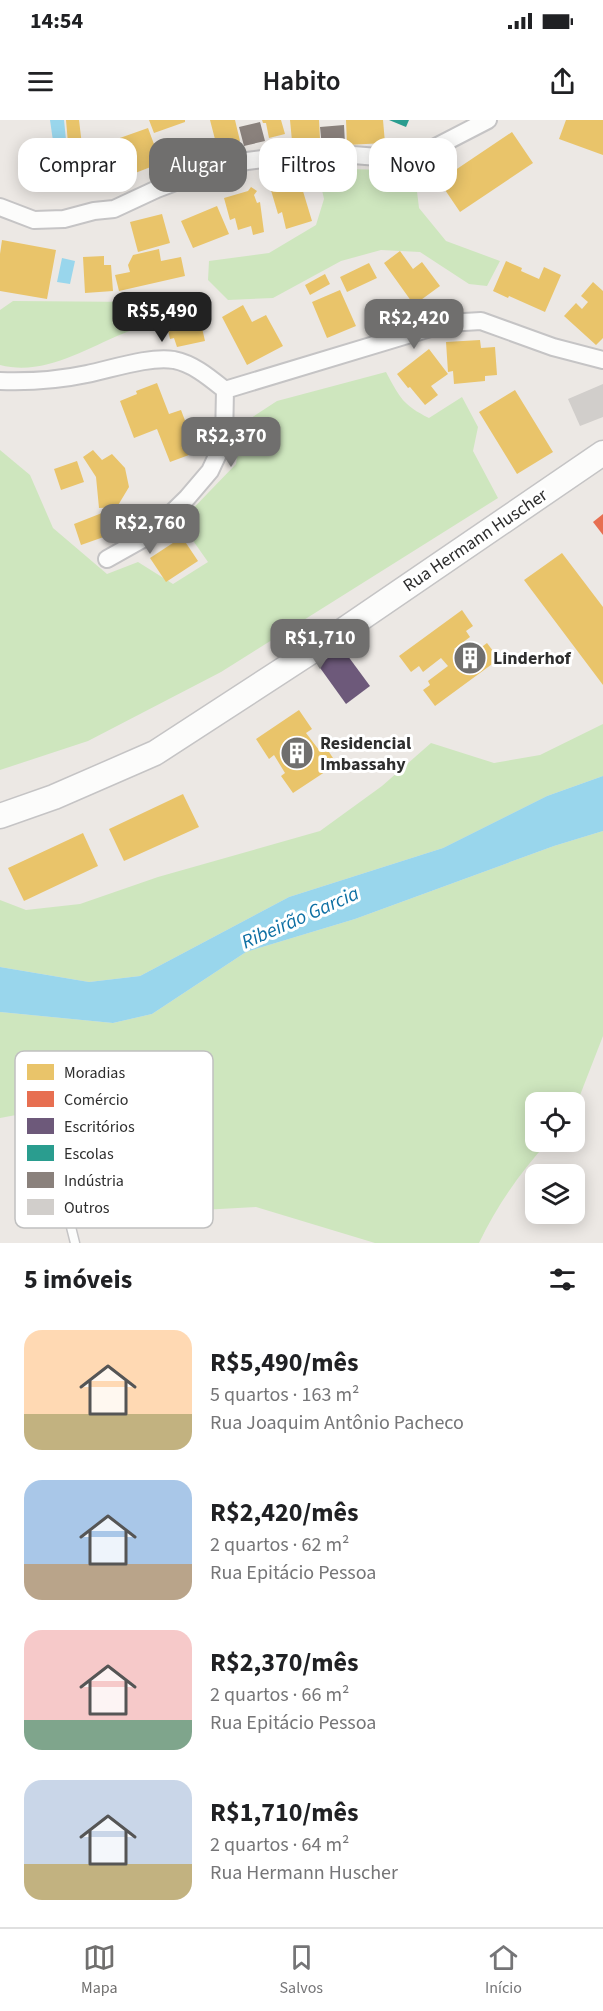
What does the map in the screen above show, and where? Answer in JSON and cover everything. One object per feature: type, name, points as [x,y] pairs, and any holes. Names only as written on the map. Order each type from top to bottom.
[{"type":"main road","name":"Rua Hermann Huscher","points":[[0,816],[54,797],[155,753],[335,636],[603,453]]},
{"type":"street","points":[[0,207],[34,220],[64,219],[94,211],[114,209],[194,175],[247,162],[287,156],[341,154],[390,158],[426,152],[488,120]]},
{"type":"street","points":[[225,390],[438,326],[481,321],[553,347],[603,360]]},
{"type":"street","points":[[0,381],[38,380],[85,374],[137,362],[173,360],[200,370],[225,390]]},
{"type":"street","points":[[107,559],[148,536],[187,498],[210,471],[224,441],[225,390]]},
{"type":"lane","points":[[71,1228],[75,1243]]},
{"type":"green space","points":[[357,169],[369,170],[369,192],[417,192],[419,208],[446,241],[500,261],[487,286],[469,284],[420,252],[381,250],[341,261],[273,298],[228,300],[208,280],[209,261],[269,253],[316,225],[324,199],[322,192],[357,192]]},
{"type":"green space","points":[[188,297],[210,305],[143,326],[63,360],[32,367],[0,365],[0,310],[13,301],[141,302]]},
{"type":"green space","points":[[386,372],[403,400],[429,418],[462,397],[478,427],[473,451],[498,498],[221,672],[88,741],[0,770],[0,450],[30,475],[53,528],[107,574],[138,562],[173,584],[208,562],[180,522],[236,464],[242,424],[277,401]]},
{"type":"green space","points":[[603,724],[603,776],[547,796],[443,848],[289,897],[140,976],[89,982],[0,967],[0,900],[26,910],[80,904],[158,877],[320,831],[382,786],[431,743],[494,763],[540,755]]},
{"type":"green space","points":[[603,831],[603,1036],[581,1092],[525,1092],[525,1152],[539,1152],[529,1164],[525,1164],[525,1169],[493,1216],[479,1243],[375,1243],[256,1207],[213,1209],[213,1051],[15,1051],[15,1115],[0,1118],[0,1012],[113,1023],[152,1014],[246,952],[355,919],[554,846]]},
{"type":"water","points":[[50,120],[64,120],[66,138],[53,138]]},
{"type":"water","points":[[62,258],[75,261],[70,284],[57,282]]},
{"type":"water","name":"Ribeirão Garcia","points":[[603,776],[603,831],[554,846],[355,919],[246,952],[152,1014],[113,1023],[0,1012],[0,967],[89,982],[140,976],[289,897],[443,848],[547,796]]},
{"type":"building: Moradias","points":[[66,120],[79,120],[81,138],[68,138]]},
{"type":"building: Moradias","points":[[149,120],[185,120],[185,122],[154,133]]},
{"type":"building: Moradias","points":[[210,120],[235,120],[239,138],[215,138]]},
{"type":"building: Moradias","points":[[262,120],[281,120],[285,134],[269,138],[266,123]]},
{"type":"building: Moradias","points":[[290,120],[319,120],[320,138],[292,138]]},
{"type":"building: Moradias","points":[[346,120],[383,120],[385,138],[369,138],[369,144],[357,144],[357,138],[347,138]]},
{"type":"building: Moradias","points":[[566,120],[603,120],[603,155],[559,139]]},
{"type":"building: Moradias","points":[[148,128],[152,138],[149,138],[149,168],[137,172],[137,138],[120,138]]},
{"type":"building: Moradias","points":[[512,132],[533,163],[460,212],[446,192],[457,192],[457,169]]},
{"type":"building: Moradias","points":[[251,187],[257,191],[254,195],[257,203],[260,202],[264,232],[253,235],[251,226],[238,230],[235,218],[230,220],[224,198],[248,191]]},
{"type":"building: Moradias","points":[[271,192],[303,192],[312,221],[286,229],[282,212],[278,214]]},
{"type":"building: Moradias","points":[[217,206],[229,234],[193,248],[181,221]]},
{"type":"building: Moradias","points":[[162,214],[170,243],[138,252],[130,222]]},
{"type":"building: Moradias","points":[[2,240],[56,250],[47,299],[0,291]]},
{"type":"building: Moradias","points":[[159,249],[161,261],[181,257],[185,276],[119,291],[115,275],[130,272],[128,265],[133,255]]},
{"type":"building: Moradias","points":[[400,251],[413,269],[422,262],[440,286],[414,305],[384,263]]},
{"type":"building: Moradias","points":[[104,256],[104,265],[111,265],[113,291],[85,293],[83,257]]},
{"type":"building: Moradias","points":[[506,261],[539,279],[544,267],[561,275],[545,312],[493,291]]},
{"type":"building: Moradias","points":[[369,263],[377,278],[347,292],[340,277]]},
{"type":"building: Moradias","points":[[325,274],[330,284],[310,295],[305,285]]},
{"type":"building: Moradias","points":[[593,282],[603,291],[603,338],[596,345],[564,316],[576,303],[582,309],[588,302],[581,296]]},
{"type":"building: Moradias","points":[[340,290],[356,326],[327,338],[312,302]]},
{"type":"building: Moradias","points":[[243,305],[252,322],[266,315],[283,346],[247,365],[222,317]]},
{"type":"building: Moradias","points":[[200,319],[205,341],[177,347],[174,338],[170,339],[167,326]]},
{"type":"building: Moradias","points":[[480,340],[481,348],[495,347],[497,375],[485,376],[485,381],[454,384],[453,371],[448,372],[446,342]]},
{"type":"building: Moradias","points":[[429,349],[448,374],[431,386],[438,395],[425,405],[397,374]]},
{"type":"building: Moradias","points":[[157,383],[169,414],[181,410],[197,452],[170,462],[157,429],[134,438],[120,401],[137,394],[136,391]]},
{"type":"building: Moradias","points":[[515,390],[553,452],[517,474],[479,412]]},
{"type":"building: Moradias","points":[[93,450],[102,460],[112,454],[125,468],[129,487],[117,507],[99,508],[96,477],[83,457]]},
{"type":"building: Moradias","points":[[77,461],[84,482],[61,490],[54,469]]},
{"type":"building: Moradias","points":[[107,511],[115,533],[81,545],[74,524]]},
{"type":"building: Moradias","points":[[182,537],[198,561],[166,582],[150,558]]},
{"type":"building: Moradias","points":[[562,553],[603,607],[603,685],[524,580]]},
{"type":"building: Moradias","name":"Linderhof","points":[[462,610],[473,626],[466,631],[470,637],[454,649],[458,654],[475,642],[479,649],[487,643],[499,659],[435,706],[423,690],[430,685],[428,681],[448,666],[441,658],[423,672],[419,666],[411,672],[399,656]]},
{"type":"building: Moradias","name":"Residencial Imbassahy","points":[[299,710],[312,729],[306,733],[319,750],[325,746],[337,764],[293,793],[281,776],[285,773],[274,755],[269,759],[256,739]]},
{"type":"building: Moradias","points":[[183,794],[199,827],[124,861],[109,829]]},
{"type":"building: Moradias","points":[[83,833],[98,866],[24,901],[8,868]]},
{"type":"building: Comércio","points":[[603,514],[603,535],[593,522]]},
{"type":"building: Escritórios","points":[[342,648],[370,686],[346,704],[318,665]]},
{"type":"building: Escolas","points":[[389,120],[409,120],[406,127]]},
{"type":"building: Indústria","points":[[260,122],[264,138],[259,138],[259,142],[247,145],[247,138],[242,138],[239,127]]},
{"type":"building: Indústria","points":[[344,125],[345,138],[321,138],[320,127]]},
{"type":"building: Outros","points":[[603,384],[603,417],[580,426],[568,399]]},
{"type":"place","name":"Linderhof","points":[[470,658]]},
{"type":"place","name":"Residencial Imbassahy","points":[[297,753]]}]
